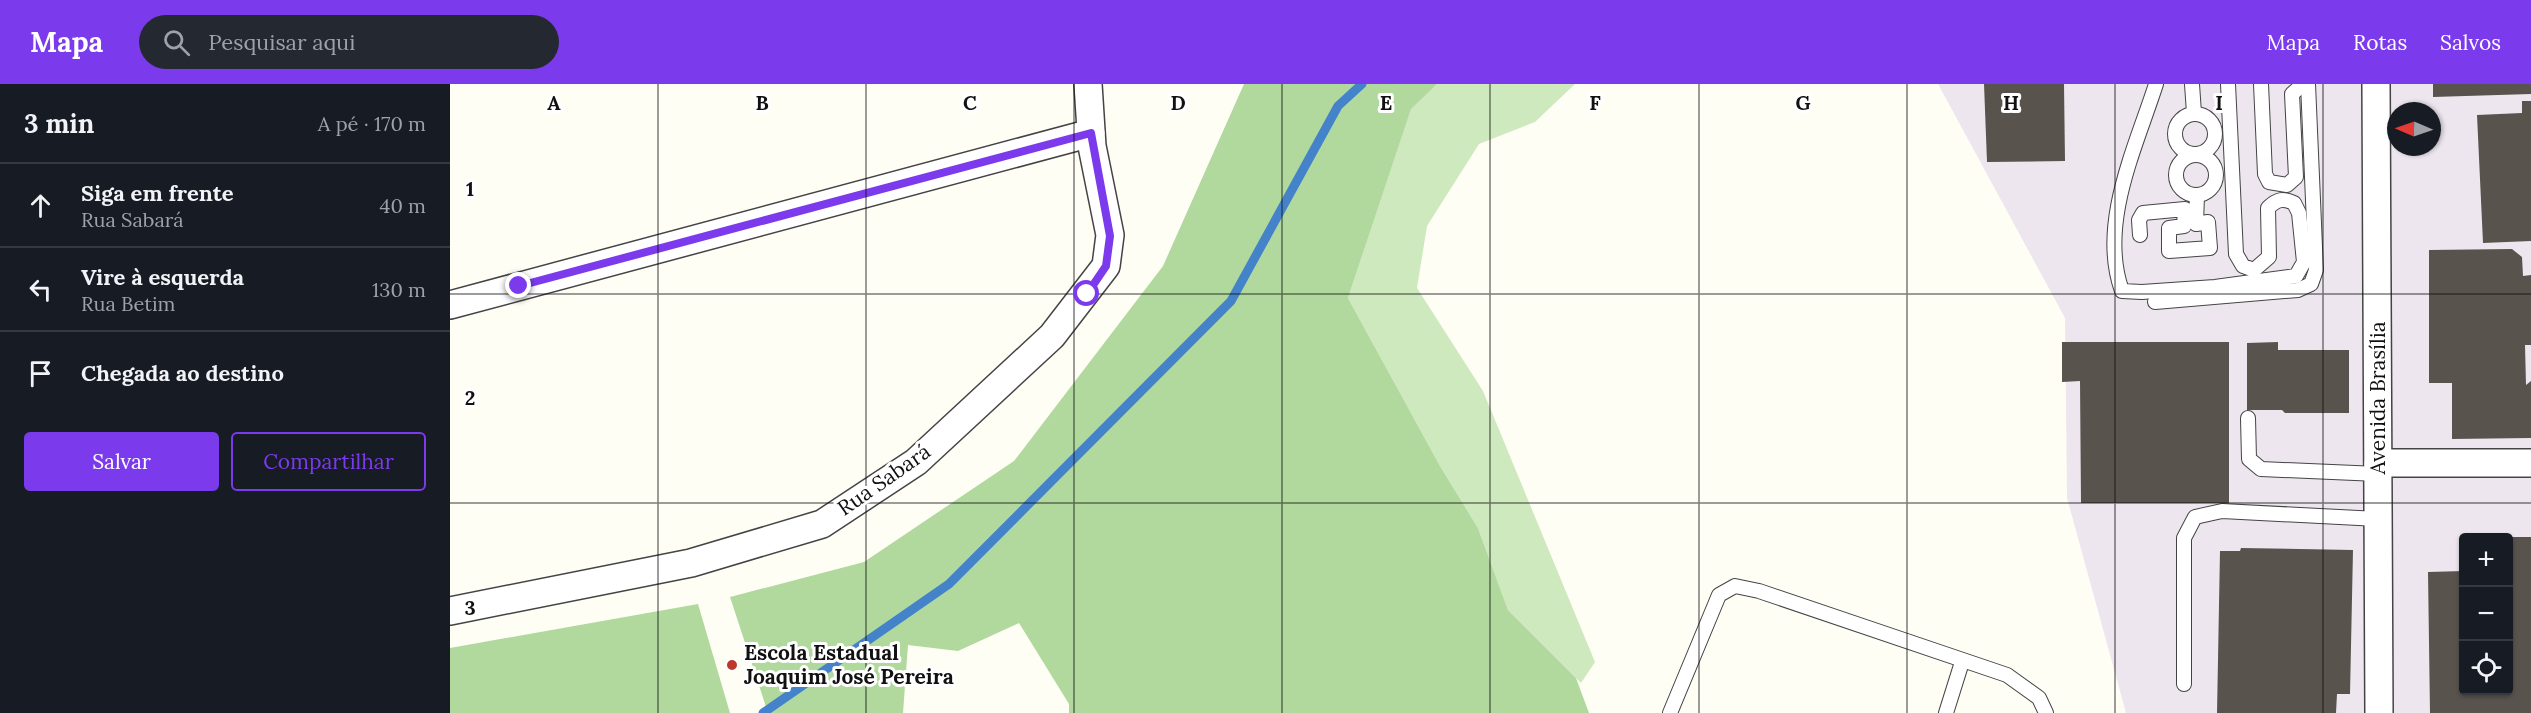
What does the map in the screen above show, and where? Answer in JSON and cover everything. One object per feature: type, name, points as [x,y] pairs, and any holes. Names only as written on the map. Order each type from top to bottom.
[{"type":"street","name":"Rua Sabará","points":[[450,611],[691,563],[822,524],[916,462],[1052,336],[1106,266],[1110,236],[1091,133],[1088,84]]},
{"type":"street","name":"Avenida Brasília","points":[[2376,84],[2379,713]]},
{"type":"street","points":[[450,305],[1091,133]]},
{"type":"street","points":[[2378,468],[2531,463]]},
{"type":"lane","points":[[2156,84],[2122,192],[2116,220],[2118,279],[2122,291],[2142,292],[2269,281],[2296,276],[2304,262],[2299,213],[2294,203],[2285,199],[2276,201],[2268,208],[2269,257],[2264,263],[2254,270],[2243,266],[2236,254],[2228,84]]},
{"type":"lane","points":[[2192,84],[2194,113]]},
{"type":"lane","points":[[2261,84],[2265,174],[2269,182],[2277,185],[2287,185],[2296,177],[2292,94],[2303,84]]},
{"type":"lane","points":[[2155,302],[2298,290],[2311,284],[2316,270],[2308,84]]},
{"type":"lane","points":[[2194,113],[2184,116],[2177,124],[2174,134],[2178,144],[2185,152],[2196,154],[2206,157],[2214,164],[2217,175],[2214,185],[2206,193],[2197,195],[2187,193],[2179,185],[2176,175],[2178,165],[2186,157],[2196,154],[2206,151],[2213,143],[2216,133],[2212,122],[2205,115],[2194,113]]},
{"type":"lane","points":[[2140,235],[2139,220],[2143,213],[2186,209],[2184,226],[2169,228],[2169,251],[2210,248],[2208,222],[2196,224],[2197,195]]},
{"type":"lane","points":[[2248,418],[2249,459],[2261,469],[2378,468]]},
{"type":"lane","points":[[2184,684],[2184,538],[2195,518],[2222,511],[2378,519]]},
{"type":"lane","points":[[1670,713],[1719,596],[1735,586],[1759,591],[1962,662],[2007,675],[2039,698],[2046,713]]},
{"type":"lane","points":[[1946,713],[1962,662]]},
{"type":"shaded area","points":[[1938,84],[2531,84],[2531,713],[2126,713],[2067,498],[2065,318]]},
{"type":"green space","points":[[1244,84],[1437,84],[1411,109],[1348,298],[1440,466],[1478,528],[1508,610],[1576,678],[1589,713],[1069,713],[1069,704],[1019,623],[958,651],[908,645],[903,713],[768,713],[730,597],[864,562],[1014,461],[1163,266]]},
{"type":"green space","points":[[1437,84],[1575,84],[1535,122],[1479,144],[1427,226],[1417,288],[1483,391],[1595,662],[1581,683],[1508,610],[1478,528],[1440,466],[1348,298],[1411,108]]},
{"type":"green space","points":[[698,604],[730,713],[450,713],[450,648]]},
{"type":"building","points":[[1984,84],[2064,84],[2065,161],[1987,162]]},
{"type":"building","points":[[2433,84],[2531,84],[2531,94],[2433,97]]},
{"type":"building","points":[[2522,101],[2531,101],[2531,241],[2483,243],[2477,115],[2522,113]]},
{"type":"building","points":[[2512,249],[2522,257],[2523,276],[2531,275],[2531,345],[2525,345],[2526,385],[2531,381],[2531,438],[2452,439],[2452,383],[2429,383],[2429,250]]},
{"type":"building","points":[[2062,342],[2229,342],[2229,503],[2081,503],[2080,381],[2062,382]]},
{"type":"building","points":[[2278,342],[2278,350],[2349,350],[2349,413],[2285,413],[2282,410],[2247,410],[2247,343]]},
{"type":"building","points":[[2513,537],[2531,537],[2531,713],[2430,713],[2428,572],[2459,571],[2459,695],[2513,695]]},
{"type":"building","points":[[2241,548],[2353,550],[2350,694],[2337,694],[2336,713],[2217,713],[2220,551],[2240,551]]},
{"type":"waterway","points":[[763,713],[949,584],[1231,301],[1338,106],[1362,84]]},
{"type":"place","name":"Escola Estadual Joaquim José Pereira","points":[[732,665]]},
{"type":"route","points":[[519,286],[1091,133],[1110,236],[1106,266],[1087,294]]}]
